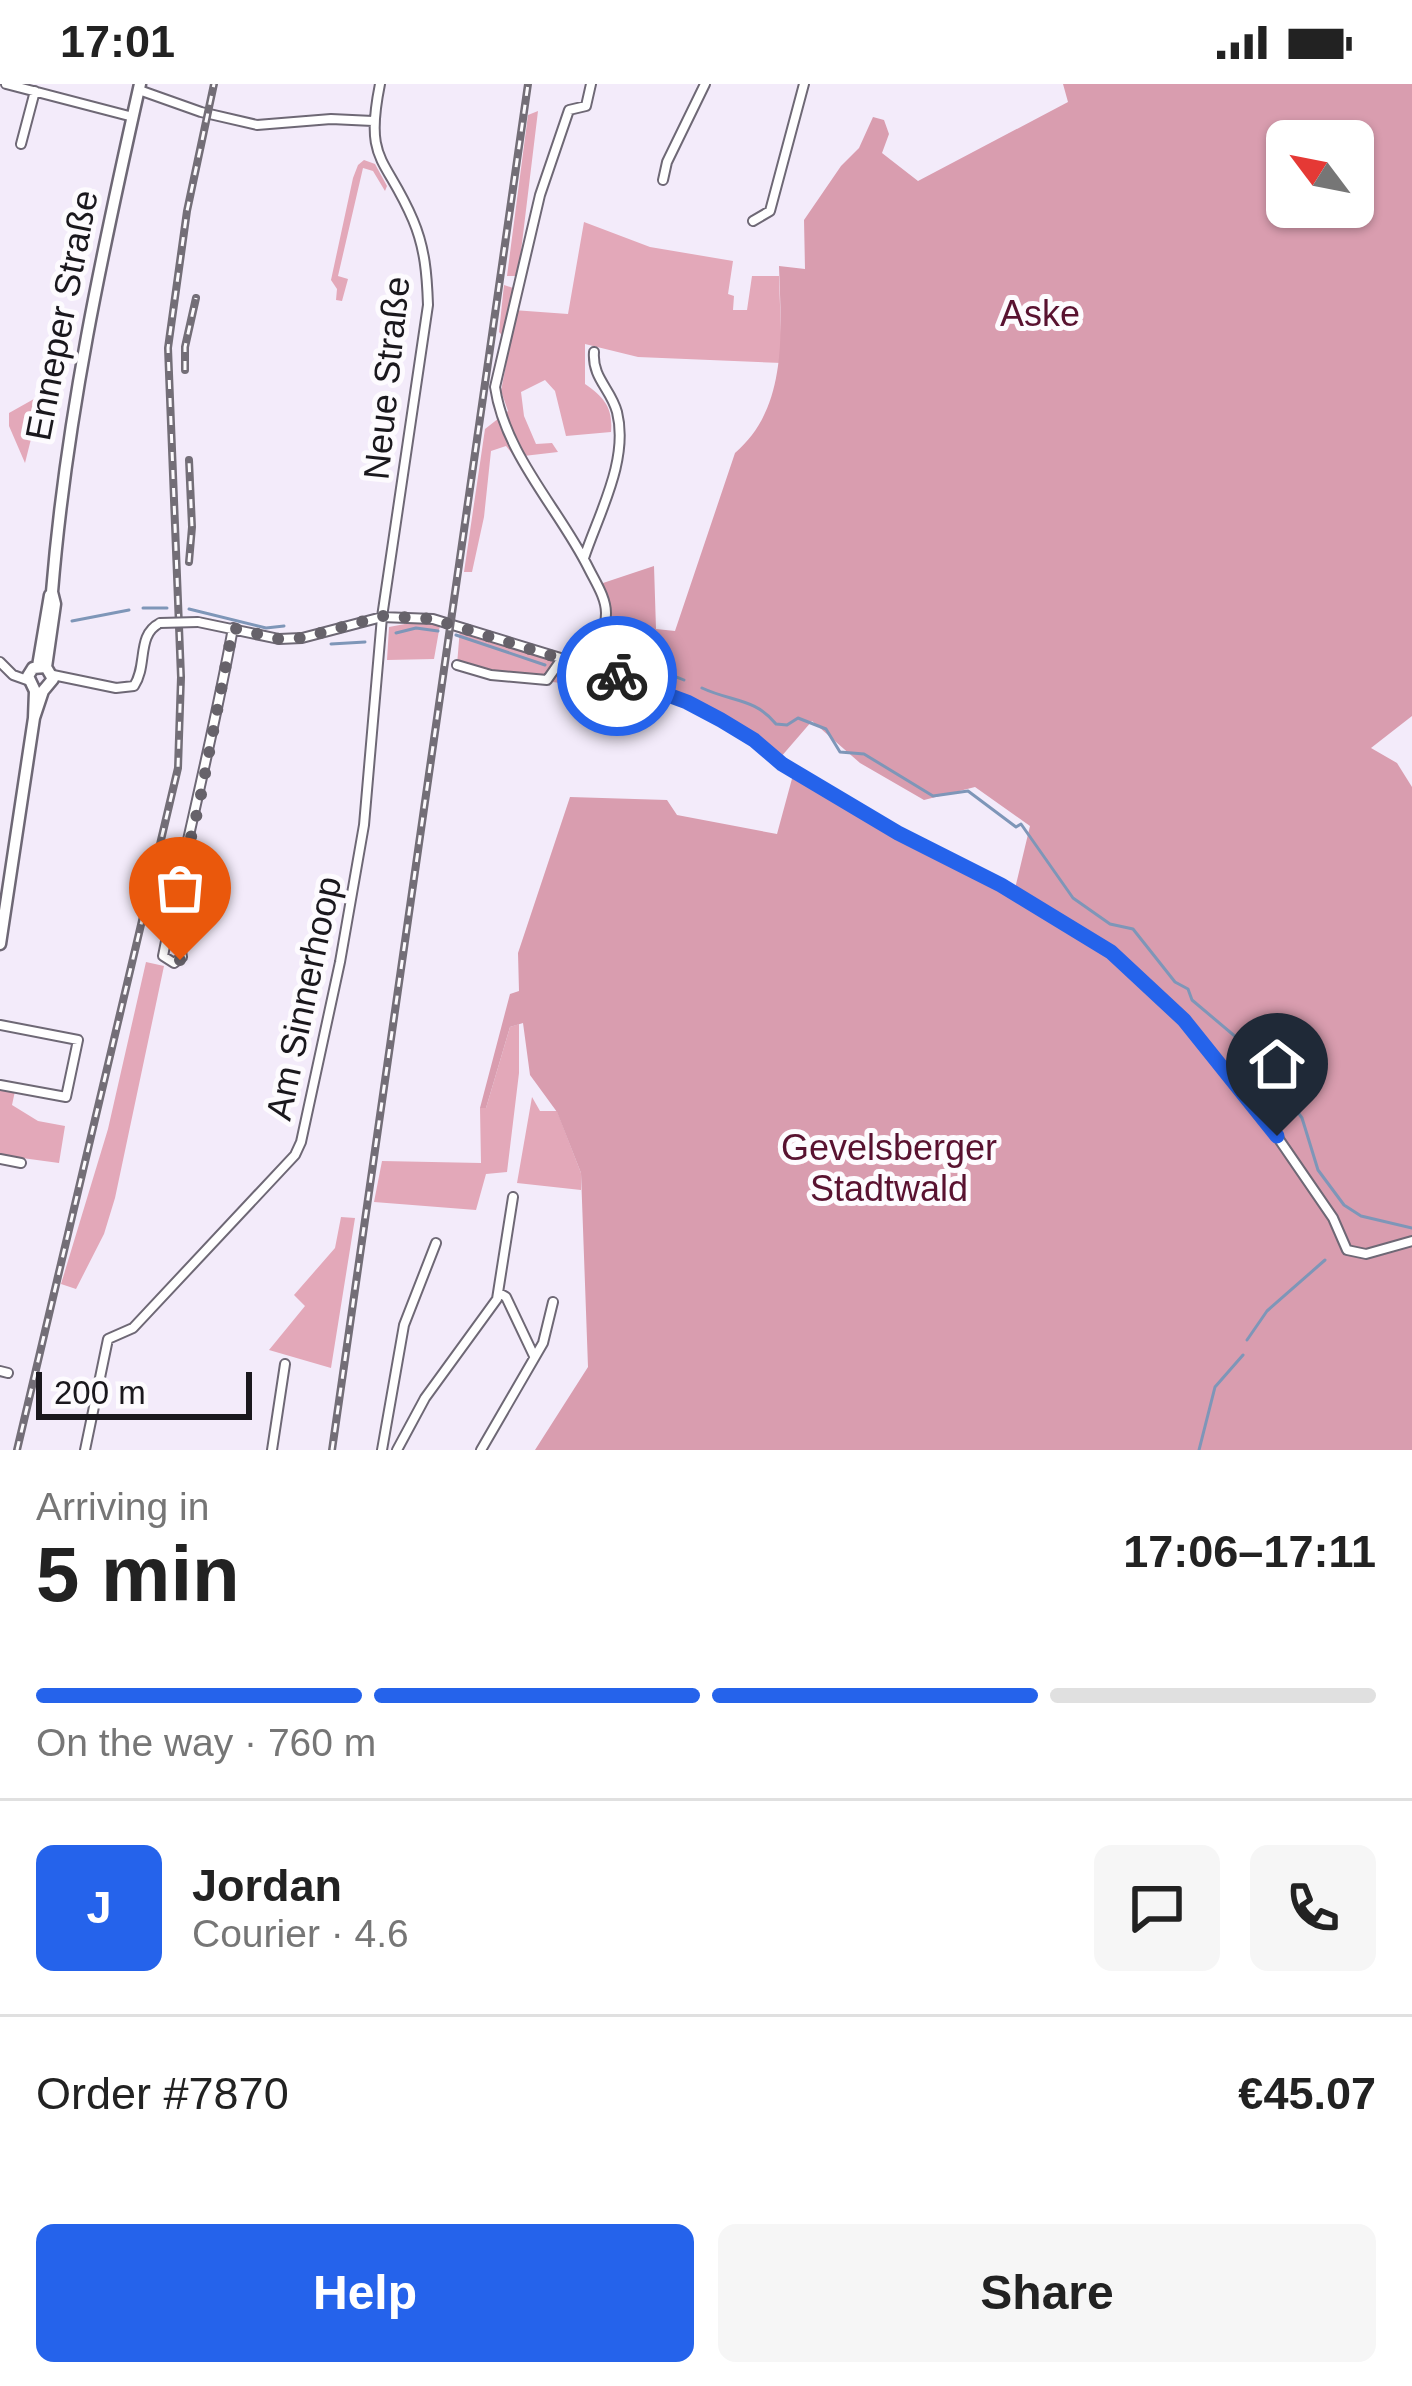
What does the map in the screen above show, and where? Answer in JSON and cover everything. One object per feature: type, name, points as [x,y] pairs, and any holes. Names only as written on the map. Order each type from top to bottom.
[{"type":"main road","name":"Enneper Straße","points":[[0,944],[55,604],[52,592],[62,474],[83,346],[140,87]]},
{"type":"street","points":[[6,84],[133,117]]},
{"type":"street","name":"Neue Straße","points":[[380,84],[373,121],[383,169],[421,240],[428,296],[382,616]]},
{"type":"street","points":[[590,667],[606,609],[584,559],[530,472],[500,412],[496,387],[540,195],[568,110],[586,106],[591,84]]},
{"type":"street","points":[[663,180],[705,84]]},
{"type":"street","points":[[753,221],[770,211],[804,84]]},
{"type":"street","points":[[140,87],[201,112],[256,125],[373,121]]},
{"type":"street","points":[[21,144],[35,91]]},
{"type":"street","points":[[584,559],[617,459],[620,428],[616,406],[593,364],[594,352]]},
{"type":"street","points":[[2,664],[13,675],[122,689],[134,686],[142,670],[144,640],[149,629],[160,623],[198,622],[279,639],[302,638],[382,616],[433,619],[687,702],[898,833],[1001,885],[1111,952],[1184,1020],[1263,1116],[1333,1218],[1343,1246],[1366,1254],[1412,1241]]},
{"type":"street","name":"Am Sinnerhoop","points":[[85,1450],[108,1339],[133,1328],[295,1155],[301,1142],[351,909],[364,825],[382,616]]},
{"type":"street","points":[[169,926],[199,805],[233,628]]},
{"type":"street","points":[[457,665],[491,675],[547,680],[561,660]]},
{"type":"street","points":[[0,840],[16,843]]},
{"type":"street","points":[[0,1025],[78,1040],[66,1097],[0,1085]]},
{"type":"street","points":[[0,1159],[21,1163]]},
{"type":"street","points":[[397,1450],[425,1398],[499,1293],[513,1197]]},
{"type":"street","points":[[382,1450],[404,1325],[436,1243]]},
{"type":"street","points":[[499,1293],[506,1297],[535,1357]]},
{"type":"street","points":[[481,1450],[543,1343],[553,1301]]},
{"type":"street","points":[[272,1450],[285,1364]]},
{"type":"shaded area","points":[[538,111],[518,276],[507,276],[528,115]]},
{"type":"shaded area","points":[[364,160],[375,164],[387,186],[385,191],[373,171],[363,168],[338,276],[348,279],[342,301],[336,300],[337,289],[331,280],[353,178]]},
{"type":"shaded area","points":[[584,222],[650,247],[733,261],[728,294],[734,296],[733,310],[747,310],[752,276],[779,276],[782,363],[638,357],[585,344],[585,384],[606,404],[611,432],[566,436],[555,391],[545,380],[521,392],[524,416],[536,444],[552,443],[558,452],[515,457],[506,446],[491,451],[472,572],[464,572],[485,429],[508,411],[501,391],[510,343],[499,332],[504,285],[516,289],[513,310],[568,314]]},
{"type":"shaded area","points":[[41,395],[25,463],[9,426],[9,413]]},
{"type":"shaded area","points":[[421,621],[440,625],[434,659],[387,660],[389,627]]},
{"type":"shaded area","points":[[460,628],[652,689],[649,693],[491,675],[457,665]]},
{"type":"shaded area","points":[[146,962],[164,966],[115,1198],[104,1234],[76,1289],[61,1284],[108,1129]]},
{"type":"shaded area","points":[[519,1024],[519,1073],[507,1172],[486,1174],[476,1210],[374,1202],[382,1161],[481,1163],[480,1108],[486,1108],[510,1027]]},
{"type":"shaded area","points":[[0,1089],[15,1091],[12,1105],[38,1121],[65,1126],[59,1163],[0,1155]]},
{"type":"shaded area","points":[[532,1097],[540,1111],[557,1111],[581,1173],[581,1190],[517,1183]]},
{"type":"shaded area","points":[[341,1217],[355,1218],[331,1368],[269,1350],[305,1306],[294,1295],[335,1248]]},
{"type":"green space","points":[[1063,84],[1412,84],[1412,716],[1371,748],[1397,763],[1412,787],[1412,1450],[535,1450],[588,1367],[581,1173],[557,1112],[530,1075],[523,1023],[510,1027],[486,1108],[480,1108],[510,994],[519,991],[518,953],[570,797],[667,800],[677,815],[777,834],[793,775],[893,835],[1013,897],[1030,826],[975,787],[924,800],[860,763],[812,721],[780,758],[695,704],[600,668],[596,661],[609,606],[597,585],[654,566],[656,629],[675,631],[735,453],[765,413],[773,390],[780,341],[779,266],[805,269],[804,220],[859,148],[873,117],[884,120],[889,134],[882,153],[918,181],[1068,102]]},
{"type":"waterway","points":[[143,608],[167,608]]},
{"type":"waterway","points":[[189,609],[266,628],[284,626]]},
{"type":"waterway","points":[[72,621],[129,610]]},
{"type":"waterway","points":[[396,633],[416,628],[438,631]]},
{"type":"waterway","points":[[456,635],[545,665]]},
{"type":"waterway","points":[[331,644],[365,642]]},
{"type":"waterway","points":[[613,667],[684,680]]},
{"type":"waterway","points":[[562,672],[601,681]]},
{"type":"waterway","points":[[702,688],[751,705],[776,724],[787,725],[798,718],[826,729],[840,752],[864,754],[933,796],[968,791],[1016,827],[1021,824],[1073,898],[1110,924],[1133,929],[1175,982],[1188,989],[1192,1000],[1256,1054],[1302,1118],[1318,1170],[1344,1205],[1361,1216],[1412,1228]]},
{"type":"waterway","points":[[1247,1340],[1267,1311],[1325,1260]]},
{"type":"waterway","points":[[1199,1450],[1215,1387],[1243,1355]]},
{"type":"railway","points":[[17,1450],[178,768],[181,677],[168,348],[187,211],[214,84]]},
{"type":"railway","points":[[332,1450],[528,84]]},
{"type":"railway","points":[[185,370],[196,298]]},
{"type":"railway","points":[[189,460],[189,562]]},
{"type":"way so far","points":[[180,960],[182,950],[169,926],[199,805],[233,628],[279,639],[302,638],[382,616],[433,619],[617,676]]},
{"type":"route","points":[[617,676],[721,720],[782,764],[1111,952],[1184,1020],[1277,1136]]},
{"type":"park label","name":"Aske","points":[[1040,313]]},
{"type":"park label","name":"Gevelsberger Stadtwald","points":[[889,1168]]}]
